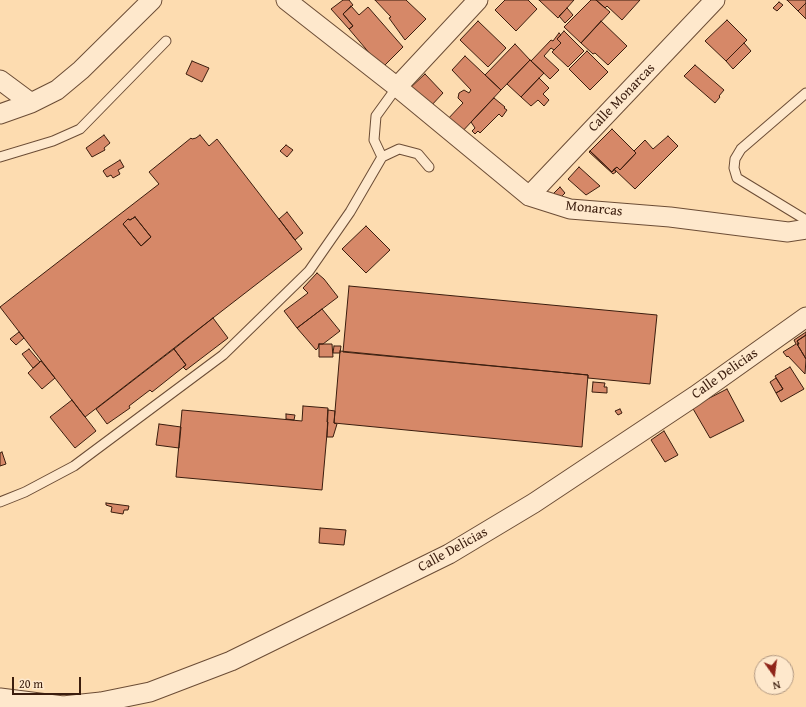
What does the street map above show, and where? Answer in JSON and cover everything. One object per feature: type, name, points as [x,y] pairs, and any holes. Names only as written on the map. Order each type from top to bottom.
[{"type":"street","points":[[0,114],[31,103],[57,90],[81,70],[152,0]]},
{"type":"street","name":"Monarcas","points":[[286,0],[397,87],[529,196],[570,209],[670,216],[788,232],[806,229]]},
{"type":"street","points":[[397,87],[478,0]]},
{"type":"street","name":"Calle Monarcas","points":[[529,196],[715,0]]},
{"type":"street","points":[[0,80],[31,103]]},
{"type":"street","name":"Calle Delicias","points":[[0,698],[63,706],[100,702],[150,692],[231,662],[449,554],[534,503],[669,413],[806,317]]},
{"type":"lane","points":[[0,157],[54,141],[80,129],[166,41]]},
{"type":"lane","points":[[382,157],[374,140],[376,116],[397,87]]},
{"type":"lane","points":[[806,93],[741,149],[735,159],[734,168],[737,178],[806,220]]},
{"type":"lane","points":[[0,502],[25,492],[74,466],[223,355],[310,271],[350,212],[382,157],[400,149],[418,154],[429,167]]},
{"type":"building","points":[[343,0],[349,0],[353,5],[343,14],[353,26],[349,29],[331,9]]},
{"type":"building","points":[[375,0],[406,0],[426,19],[405,40],[389,18],[391,17]]},
{"type":"building","points":[[505,0],[528,0],[537,9],[516,31],[495,10]]},
{"type":"building","points":[[539,0],[574,0],[558,18]]},
{"type":"building","points":[[591,0],[596,0],[610,12],[581,43],[564,27]]},
{"type":"building","points":[[596,0],[640,0],[622,20],[607,6],[605,8]]},
{"type":"building","points":[[787,0],[806,0],[806,3],[798,11]]},
{"type":"building","points":[[779,2],[783,5],[777,11],[773,8]]},
{"type":"building","points":[[806,3],[806,19],[798,11]]},
{"type":"building","points":[[351,6],[359,15],[368,7],[403,47],[382,68],[349,29],[353,26],[343,14]]},
{"type":"building","points":[[567,8],[573,15],[565,23],[559,16]]},
{"type":"building","points":[[727,20],[747,40],[726,61],[705,41]]},
{"type":"building","points":[[478,21],[506,48],[488,67],[460,40]]},
{"type":"building","points":[[601,21],[627,46],[608,65],[581,43]]},
{"type":"building","points":[[564,31],[584,51],[568,67],[552,52],[561,43],[557,39]]},
{"type":"building","points":[[559,33],[561,35],[557,39],[561,43],[554,50],[551,48],[544,56],[559,70],[550,79],[531,61],[551,40],[553,41]]},
{"type":"building","points":[[744,43],[751,51],[733,69],[726,61]]},
{"type":"building","points":[[515,44],[530,60],[501,90],[485,75]]},
{"type":"building","points":[[587,51],[608,72],[590,90],[569,69]]},
{"type":"building","points":[[465,56],[501,90],[459,135],[445,122],[463,103],[458,98],[459,93],[464,90],[469,93],[471,90],[452,70]]},
{"type":"building","points":[[530,60],[544,73],[521,97],[507,84]]},
{"type":"building","points":[[192,61],[209,68],[202,82],[186,74]]},
{"type":"building","points":[[695,65],[724,90],[715,103],[684,76]]},
{"type":"building","points":[[425,74],[443,93],[430,107],[410,88]]},
{"type":"building","points":[[539,78],[549,88],[543,94],[549,100],[544,106],[538,100],[531,106],[521,97]]},
{"type":"building","points":[[494,98],[507,110],[502,117],[499,114],[480,133],[478,131],[475,134],[472,131],[475,128],[471,122]]},
{"type":"building","points":[[612,129],[636,153],[620,170],[617,167],[612,172],[590,151]]},
{"type":"building","points":[[104,135],[110,143],[104,148],[105,150],[92,157],[86,148]]},
{"type":"building","points":[[200,135],[209,146],[217,139],[302,249],[85,417],[0,307],[159,184],[149,172],[191,138],[196,138]],"holes":[[[135,217],[151,237],[141,246],[123,224],[128,219],[130,220]]]},
{"type":"building","points":[[668,136],[678,146],[635,189],[614,169],[617,167],[620,170],[636,153],[634,151],[645,140],[653,149]]},
{"type":"building","points":[[286,145],[293,150],[287,157],[280,151]]},
{"type":"building","points":[[590,151],[612,172],[614,169],[616,172],[613,174],[589,152]]},
{"type":"building","points":[[120,160],[124,167],[118,170],[120,174],[113,178],[111,175],[107,177],[103,171]]},
{"type":"building","points":[[579,167],[600,186],[586,195],[568,179]]},
{"type":"building","points":[[560,187],[565,193],[558,200],[553,194]]},
{"type":"building","points":[[287,212],[303,233],[295,240],[279,219]]},
{"type":"building","points":[[135,217],[151,237],[141,246],[123,224],[128,219],[130,220]]},
{"type":"building","points":[[366,226],[390,250],[366,273],[342,249]]},
{"type":"building","points":[[317,273],[324,279],[338,297],[297,328],[284,311],[308,293],[303,288]]},
{"type":"building","points":[[349,286],[657,315],[650,384],[588,378],[588,375],[343,352]]},
{"type":"building","points":[[322,309],[340,331],[323,344],[319,344],[316,350],[297,328]]},
{"type":"building","points":[[213,318],[228,338],[186,370],[183,367],[186,365],[174,349]]},
{"type":"building","points":[[19,332],[24,338],[16,345],[10,339]]},
{"type":"building","points":[[806,332],[806,335],[797,341],[799,344],[797,344],[806,359],[805,374],[783,352],[796,344],[794,340]]},
{"type":"building","points":[[806,335],[806,359],[797,344],[799,344],[797,341]]},
{"type":"building","points":[[319,344],[332,344],[333,357],[319,357]]},
{"type":"building","points":[[334,346],[341,346],[340,353],[333,353]]},
{"type":"building","points":[[29,349],[40,362],[33,368],[22,354]]},
{"type":"building","points":[[174,349],[186,365],[152,392],[150,390],[129,406],[130,408],[107,424],[96,409]]},
{"type":"building","points":[[340,351],[588,375],[582,447],[334,423]]},
{"type":"building","points":[[41,361],[55,378],[42,389],[28,373]]},
{"type":"building","points":[[790,367],[804,389],[781,402],[776,393],[783,389],[775,376]]},
{"type":"building","points":[[776,378],[783,389],[776,393],[770,382]]},
{"type":"building","points":[[593,382],[605,383],[604,387],[607,387],[607,393],[592,392]]},
{"type":"building","points":[[727,389],[744,421],[710,438],[692,407]]},
{"type":"building","points":[[72,400],[96,431],[75,448],[50,417]]},
{"type":"building","points":[[303,406],[328,408],[322,490],[176,477],[182,410],[302,421]]},
{"type":"building","points":[[620,409],[622,413],[618,415],[615,411]]},
{"type":"building","points":[[328,410],[335,411],[334,423],[337,424],[333,437],[327,437]]},
{"type":"building","points":[[286,414],[295,415],[294,420],[286,419]]},
{"type":"building","points":[[159,424],[181,427],[179,448],[156,445]]},
{"type":"building","points":[[664,431],[678,455],[665,462],[651,440]]},
{"type":"building","points":[[2,452],[6,464],[0,466],[0,453]]},
{"type":"building","points":[[106,503],[129,506],[128,510],[124,510],[123,514],[111,512],[112,507],[106,505]]},
{"type":"building","points":[[320,528],[346,530],[344,545],[319,543]]}]
